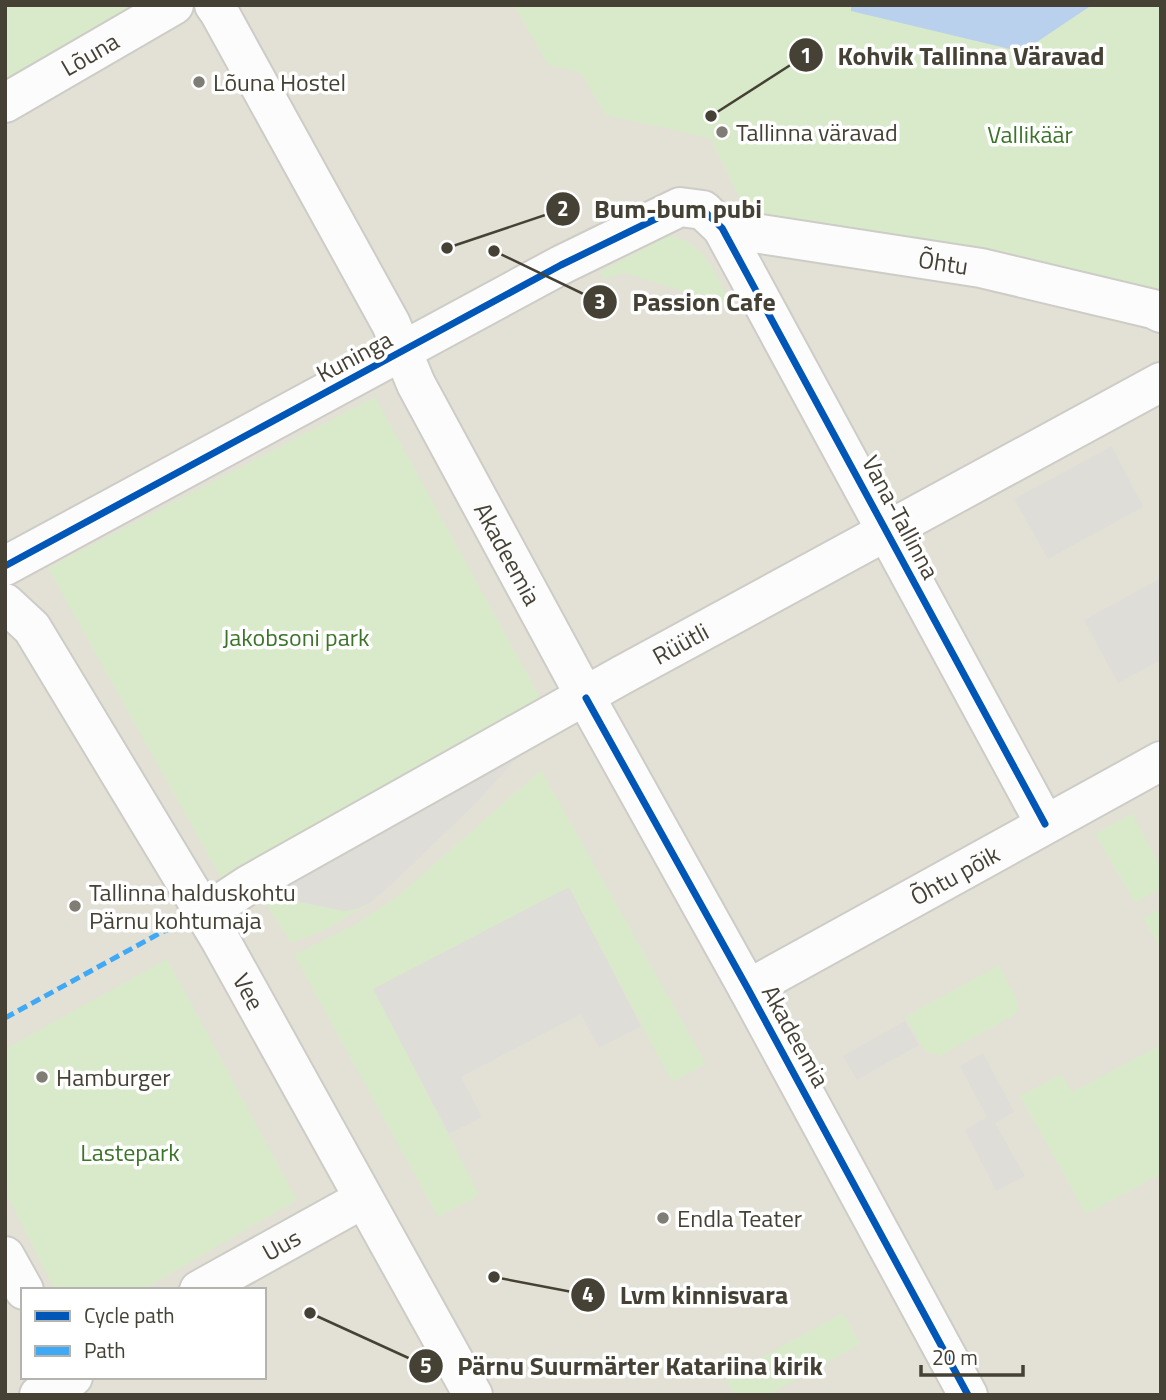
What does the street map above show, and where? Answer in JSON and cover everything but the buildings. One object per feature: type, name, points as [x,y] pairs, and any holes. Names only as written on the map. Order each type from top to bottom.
[{"type":"street","name":"Lõuna","points":[[5,103],[174,5]]},
{"type":"street","name":"Akadeemia","points":[[214,5],[391,324],[416,384],[968,1395]]},
{"type":"street","name":"Kuninga","points":[[5,566],[561,265],[680,207],[703,210],[723,228]]},
{"type":"street","name":"Õhtu","points":[[723,228],[981,268],[1161,313]]},
{"type":"street","name":"Vana-Tallinna","points":[[723,228],[1045,824]]},
{"type":"street","name":"Rüütli","points":[[204,914],[269,874],[586,698],[622,675],[1161,382]]},
{"type":"street","name":"Vee","points":[[5,603],[32,628],[204,914],[473,1395]]},
{"type":"street","name":"Õhtu põik","points":[[748,989],[1161,761]]},
{"type":"street","name":"Uus","points":[[203,1288],[363,1199]]},
{"type":"street","points":[[5,1256],[23,1288]]},
{"type":"street","points":[[39,1395],[69,1379]]},
{"type":"street","points":[[87,1379],[96,1395]]},
{"type":"shaded area","points":[[5,5],[1161,5],[1161,1395],[5,1395]]},
{"type":"shaded area","points":[[1112,446],[1143,507],[1048,559],[1014,499]]},
{"type":"shaded area","points":[[1161,578],[1161,660],[1118,683],[1084,620]]},
{"type":"shaded area","points":[[522,753],[474,805],[371,902],[357,909],[344,911],[265,895]]},
{"type":"shaded area","points":[[569,887],[641,1026],[599,1048],[581,1014],[461,1077],[482,1117],[449,1134],[373,989]]},
{"type":"shaded area","points":[[905,1021],[919,1045],[857,1080],[843,1056]]},
{"type":"shaded area","points":[[983,1053],[1014,1112],[995,1123],[1025,1176],[996,1191],[965,1130],[987,1117],[960,1066]]},
{"type":"green space","points":[[5,5],[135,5],[5,79]]},
{"type":"green space","name":"Vallikäär","points":[[514,5],[1161,5],[1161,291],[1100,276],[750,219],[710,138],[606,115],[580,72],[548,65]]},
{"type":"green space","points":[[668,236],[682,239],[701,253],[715,272],[732,307],[626,273],[604,279],[599,272]]},
{"type":"green space","name":"Jakobsoni park","points":[[375,397],[542,701],[221,878],[48,568]]},
{"type":"green space","points":[[541,770],[706,1064],[672,1082],[569,888],[374,989],[479,1195],[438,1217],[294,955],[356,924],[398,896]]},
{"type":"green space","points":[[1132,813],[1161,868],[1161,888],[1135,903],[1095,834]]},
{"type":"green space","points":[[265,895],[344,911],[357,909],[371,902],[325,930],[291,943],[264,901]]},
{"type":"green space","points":[[1161,908],[1161,949],[1143,918]]},
{"type":"green space","name":"Lastepark","points":[[167,959],[297,1200],[145,1288],[54,1288],[5,1191],[5,1049]]},
{"type":"green space","points":[[999,965],[1017,1000],[1018,1009],[1014,1015],[940,1056],[925,1051],[905,1017]]},
{"type":"green space","points":[[1161,1045],[1161,1174],[1086,1214],[1020,1096],[1061,1074],[1072,1092]]},
{"type":"green space","points":[[843,1313],[860,1344],[768,1395],[734,1395],[725,1377]]},
{"type":"water","points":[[851,5],[1092,5],[1022,52],[851,11]]},
{"type":"marked path","points":[[5,1018],[162,932],[204,914]]},
{"type":"cycle path","points":[[5,566],[561,265],[680,207],[703,210],[722,228],[1045,824]]},
{"type":"cycle path","points":[[586,698],[748,989],[968,1395]]},
{"type":"place","name":"Lõuna Hostel","points":[[199,82]]},
{"type":"place","name":"Kohvik Tallinna Väravad","points":[[711,116]]},
{"type":"place","name":"Tallinna väravad","points":[[722,132]]},
{"type":"place","name":"Bum-bum pubi","points":[[447,248]]},
{"type":"place","name":"Passion Cafe","points":[[494,251]]},
{"type":"place","name":"Tallinna halduskohtu Pärnu kohtumaja","points":[[75,906]]},
{"type":"place","name":"Hamburger","points":[[42,1077]]},
{"type":"place","name":"Endla Teater","points":[[663,1218]]},
{"type":"place","name":"Lvm kinnisvara","points":[[494,1277]]},
{"type":"place","name":"Pärnu Suurmärter Katariina kirik","points":[[310,1313]]}]
